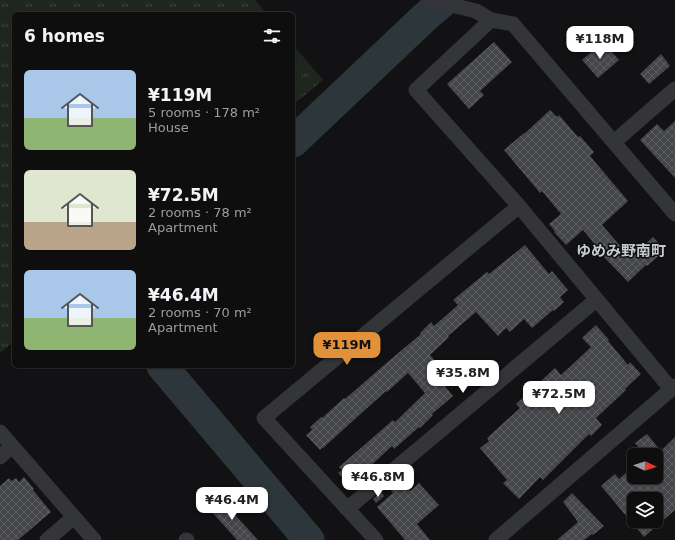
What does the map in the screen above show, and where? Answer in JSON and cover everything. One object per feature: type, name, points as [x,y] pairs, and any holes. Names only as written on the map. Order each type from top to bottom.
[{"type":"street","points":[[431,0],[476,11],[491,20],[513,24],[675,214]]},
{"type":"street","points":[[491,20],[416,90],[519,206],[596,300],[673,388],[496,540]]},
{"type":"street","points":[[614,142],[675,90]]},
{"type":"street","points":[[376,540],[264,418],[519,206]]},
{"type":"street","points":[[347,509],[596,300]]},
{"type":"street","points":[[0,432],[94,540]]},
{"type":"street","points":[[0,457],[12,446]]},
{"type":"street","points":[[47,540],[74,517]]},
{"type":"green space","points":[[0,0],[255,0],[265,12],[12,12],[12,343],[0,353]]},
{"type":"green space","points":[[295,47],[323,80],[295,103]]},
{"type":"building","points":[[494,42],[512,62],[480,91],[484,95],[469,109],[447,84]]},
{"type":"building","points":[[603,42],[619,60],[598,78],[582,60]]},
{"type":"building","points":[[661,54],[670,66],[649,84],[640,74]]},
{"type":"building","points":[[550,110],[557,117],[559,115],[578,137],[580,136],[594,152],[590,156],[628,201],[602,225],[631,258],[653,237],[665,250],[628,282],[604,257],[605,256],[583,230],[566,245],[549,224],[561,214],[542,191],[540,193],[504,150]]},
{"type":"building","points":[[675,121],[675,178],[640,140],[657,124],[664,131]]},
{"type":"building","points":[[525,245],[549,274],[552,271],[568,290],[560,297],[564,302],[532,328],[524,319],[510,332],[506,328],[498,336],[476,312],[448,336],[449,337],[430,355],[437,363],[430,368],[453,396],[432,414],[433,415],[420,428],[419,427],[394,449],[392,446],[366,470],[365,471],[370,478],[361,486],[355,480],[349,485],[338,473],[342,470],[339,467],[393,420],[395,422],[425,393],[408,373],[320,450],[306,435],[312,430],[310,427],[421,334],[420,333],[431,322],[434,326],[458,305],[453,300],[487,272],[489,274]]},
{"type":"building","points":[[596,325],[628,365],[630,362],[641,374],[596,418],[602,425],[591,436],[589,434],[543,480],[540,477],[519,499],[503,483],[507,480],[480,448],[489,441],[487,438],[520,408],[516,404],[555,368],[561,375],[591,347],[582,338]]},
{"type":"building","points":[[647,434],[659,448],[640,448],[635,443]]},
{"type":"building","points":[[675,437],[675,510],[663,520],[663,492],[627,492],[627,517],[601,486],[615,474],[619,479],[627,472],[627,484],[663,484],[663,449]]},
{"type":"building","points":[[24,477],[51,512],[18,540],[0,540],[0,486],[9,478],[11,481],[16,478],[19,482]]},
{"type":"building","points":[[401,480],[410,491],[419,483],[439,505],[417,524],[430,540],[405,540],[377,507],[393,493],[390,489]]},
{"type":"building","points":[[381,492],[384,496],[376,503],[373,499]]},
{"type":"building","points":[[572,493],[604,526],[584,540],[557,540],[578,522],[563,502]]},
{"type":"building","points":[[227,497],[240,511],[235,515],[258,540],[237,540],[211,511]]},
{"type":"building","points":[[636,528],[654,528],[644,537]]},
{"type":"waterway","points":[[295,140],[445,0]]},
{"type":"waterway","points":[[164,368],[309,540]]},
{"type":"district","name":"ゆめみ野南町","points":[[621,251]]}]
